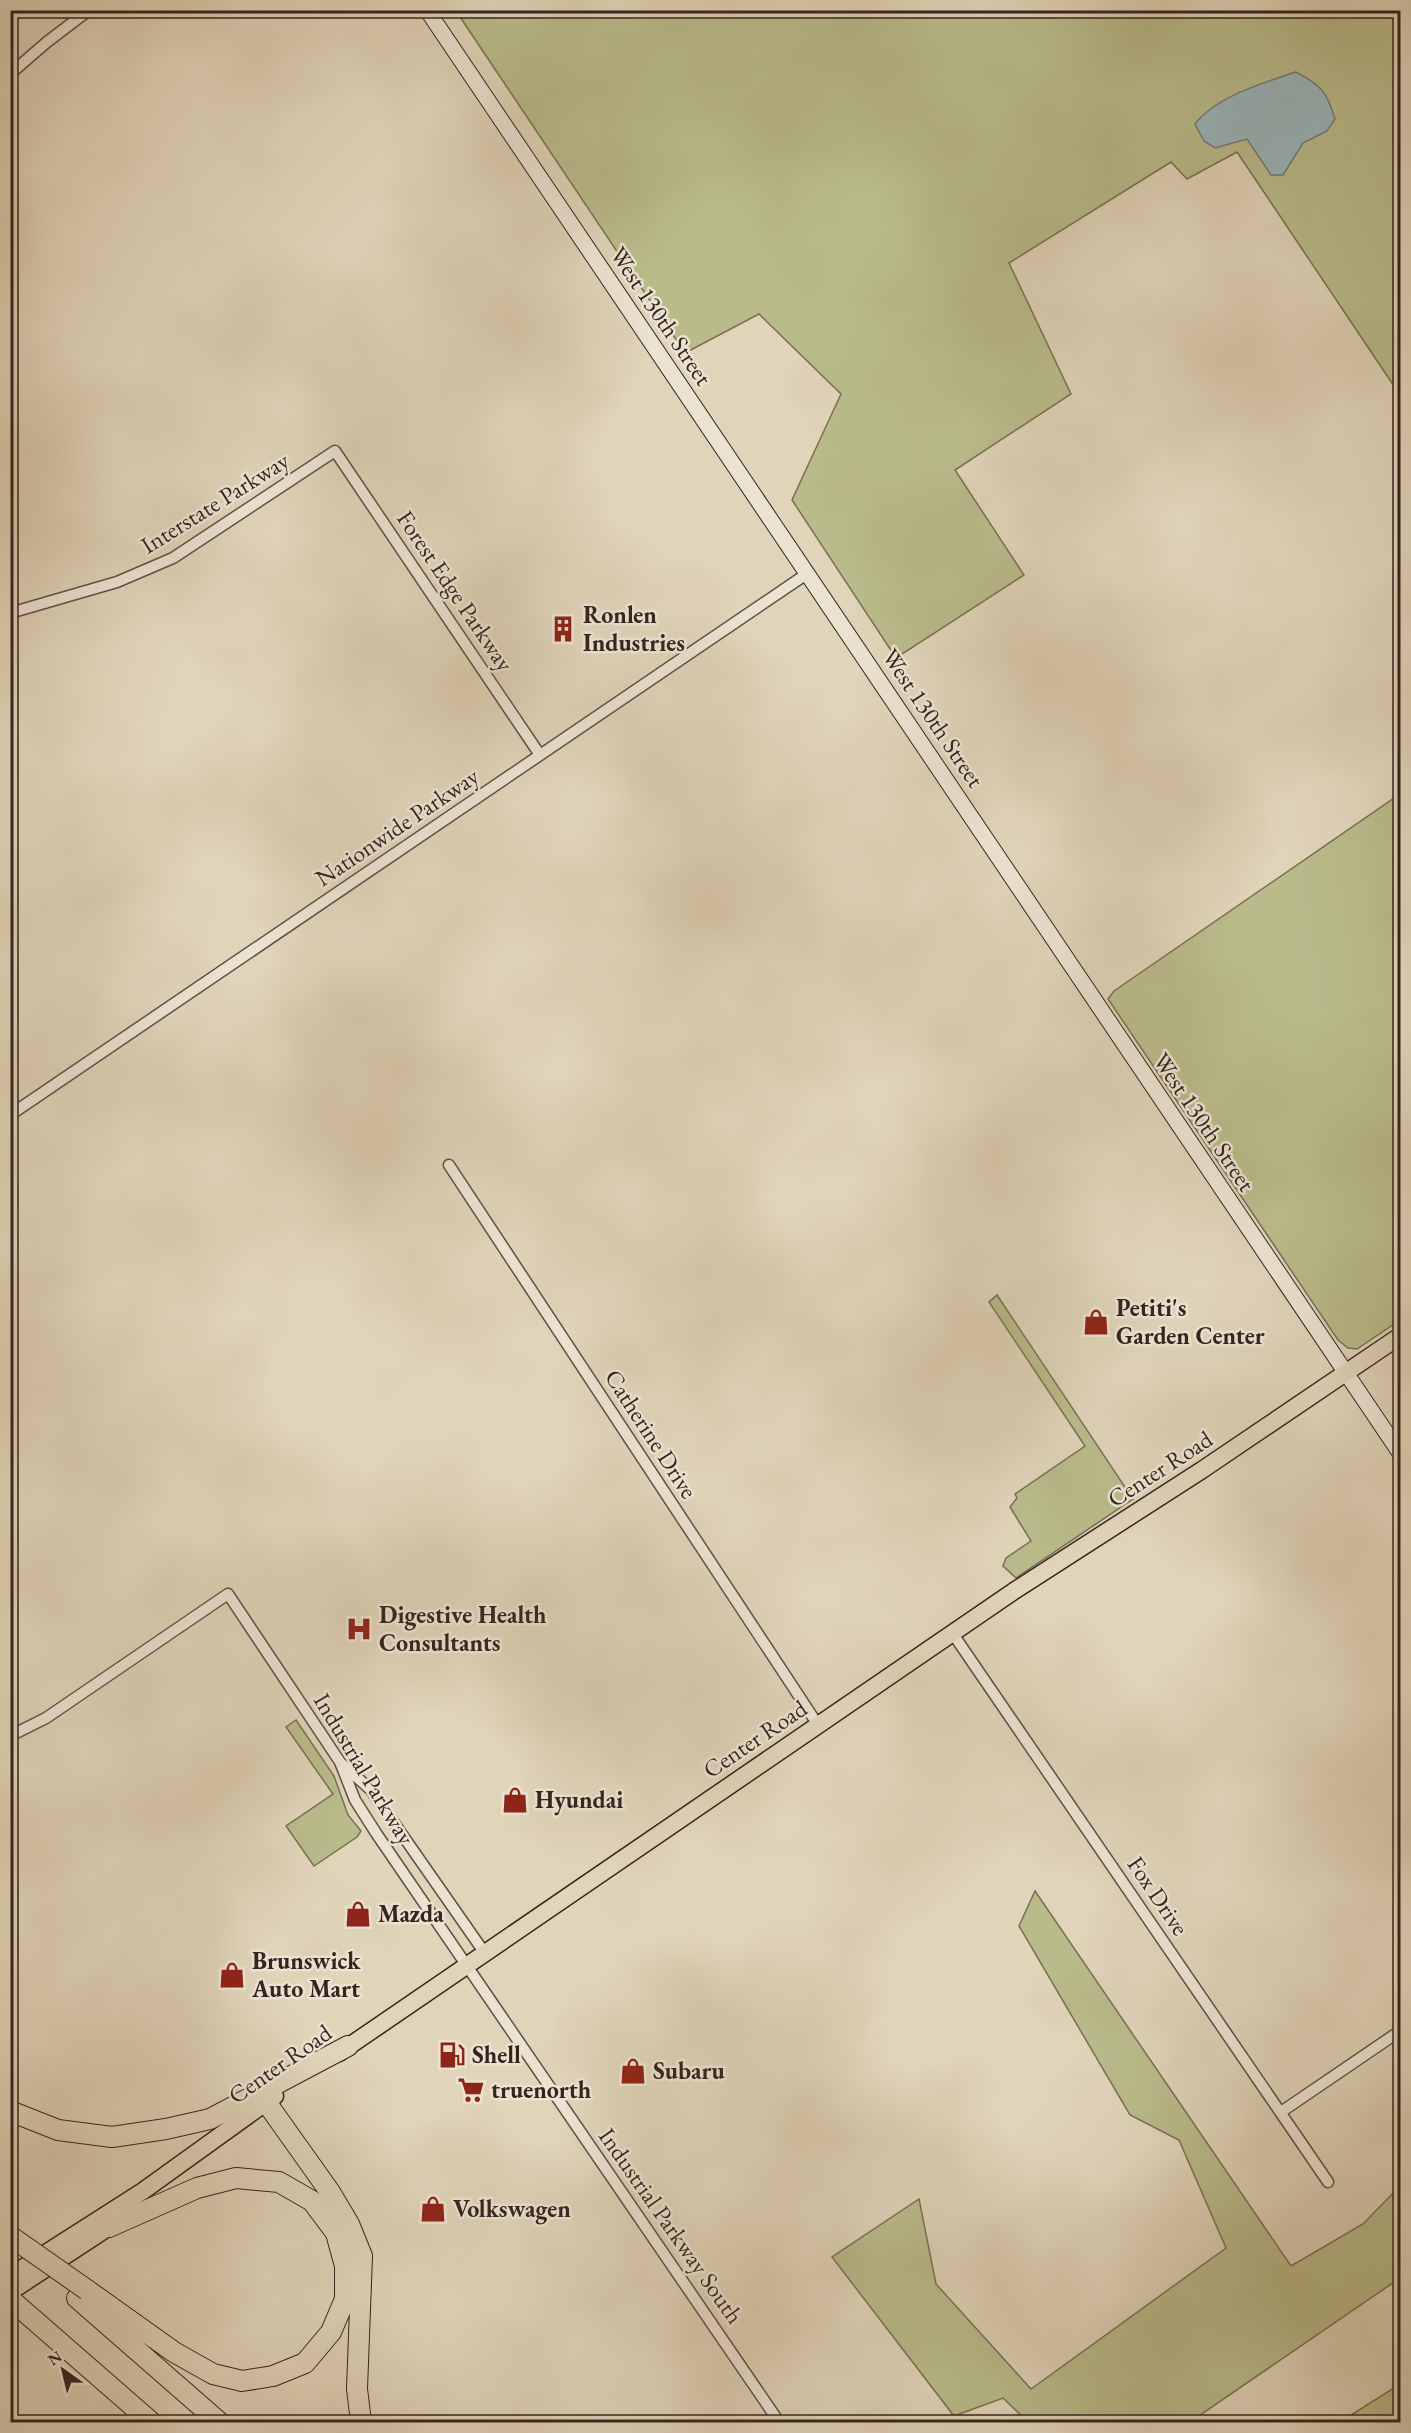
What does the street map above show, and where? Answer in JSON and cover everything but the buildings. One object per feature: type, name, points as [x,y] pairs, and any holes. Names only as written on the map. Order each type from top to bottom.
[{"type":"highway","points":[[10,2111],[58,2130],[112,2137],[166,2129],[210,2119],[348,2046]]},
{"type":"highway","points":[[266,2102],[330,2192],[349,2224],[362,2256],[357,2389],[361,2422]]},
{"type":"highway","points":[[82,2294],[213,2374],[242,2381],[273,2376],[305,2363],[331,2332],[345,2299],[345,2266],[336,2233],[312,2201],[279,2182],[236,2178],[197,2188],[109,2227]]},
{"type":"highway","points":[[10,2237],[82,2294],[219,2422]]},
{"type":"highway","points":[[10,2299],[151,2422]]},
{"type":"main road","name":"West 130th Street","points":[[427,10],[1401,1453]]},
{"type":"main road","name":"Center Road","points":[[10,2276],[143,2191],[266,2102],[818,1725],[1401,1336]]},
{"type":"main road","name":"Center Road","points":[[10,2292],[109,2227],[143,2191]]},
{"type":"street","points":[[10,74],[89,10]]},
{"type":"street","name":"Interstate Parkway","points":[[10,613],[117,582],[174,558],[334,451]]},
{"type":"street","name":"Forest Edge Parkway","points":[[334,451],[540,755]]},
{"type":"street","name":"Nationwide Parkway","points":[[10,1115],[808,573]]},
{"type":"street","name":"Catherine Drive","points":[[449,1166],[818,1725]]},
{"type":"street","name":"Industrial Parkway","points":[[10,1736],[46,1718],[228,1594],[340,1762],[355,1800],[376,1833],[466,1965]]},
{"type":"street","name":"Fox Drive","points":[[953,1634],[1328,2182]]},
{"type":"street","points":[[340,1762],[371,1790],[484,1952]]},
{"type":"street","name":"Industrial Parkway South","points":[[466,1965],[779,2422]]},
{"type":"street","points":[[1281,2112],[1401,2031]]},
{"type":"green space","points":[[456,11],[1400,11],[1400,395],[1237,152],[1187,179],[1171,162],[1009,263],[1071,394],[955,470],[1024,575],[896,658],[792,500],[841,394],[759,314],[685,353]]},
{"type":"green space","points":[[1400,794],[1400,1320],[1357,1349],[1348,1348],[1338,1340],[1108,999],[1114,991]]},
{"type":"green space","points":[[997,1295],[1133,1499],[1016,1578],[1003,1566],[1006,1558],[1031,1541],[1010,1507],[1017,1498],[1015,1494],[1085,1446],[989,1302]]},
{"type":"green space","points":[[296,1720],[334,1776],[348,1815],[361,1831],[357,1837],[314,1866],[286,1826],[333,1794],[286,1727]]},
{"type":"green space","points":[[1035,1891],[1291,2266],[1363,2224],[1400,2186],[1400,2278],[1190,2422],[1028,2422],[1003,2398],[954,2416],[832,2257],[919,2199],[936,2284],[1031,2389],[1226,2248],[1179,2140],[1130,2115],[1019,1926]]},
{"type":"green space","points":[[1400,2384],[1400,2411],[1384,2422],[1340,2422]]},
{"type":"water","points":[[1296,72],[1322,90],[1335,119],[1327,131],[1303,143],[1283,175],[1271,175],[1247,139],[1215,148],[1204,141],[1195,124],[1204,114],[1241,92]]},
{"type":"place","name":"Ronlen Industries","points":[[563,629]]},
{"type":"place","name":"Petiti's Garden Center","points":[[1096,1322]]},
{"type":"place","name":"Digestive Health Consultants","points":[[359,1629]]},
{"type":"place","name":"Hyundai","points":[[515,1800]]},
{"type":"place","name":"Mazda","points":[[358,1914]]},
{"type":"place","name":"Brunswick Auto Mart","points":[[232,1975]]},
{"type":"place","name":"Shell","points":[[452,2055]]},
{"type":"place","name":"Subaru","points":[[633,2071]]},
{"type":"place","name":"truenorth","points":[[471,2090]]},
{"type":"place","name":"Volkswagen","points":[[433,2209]]}]
